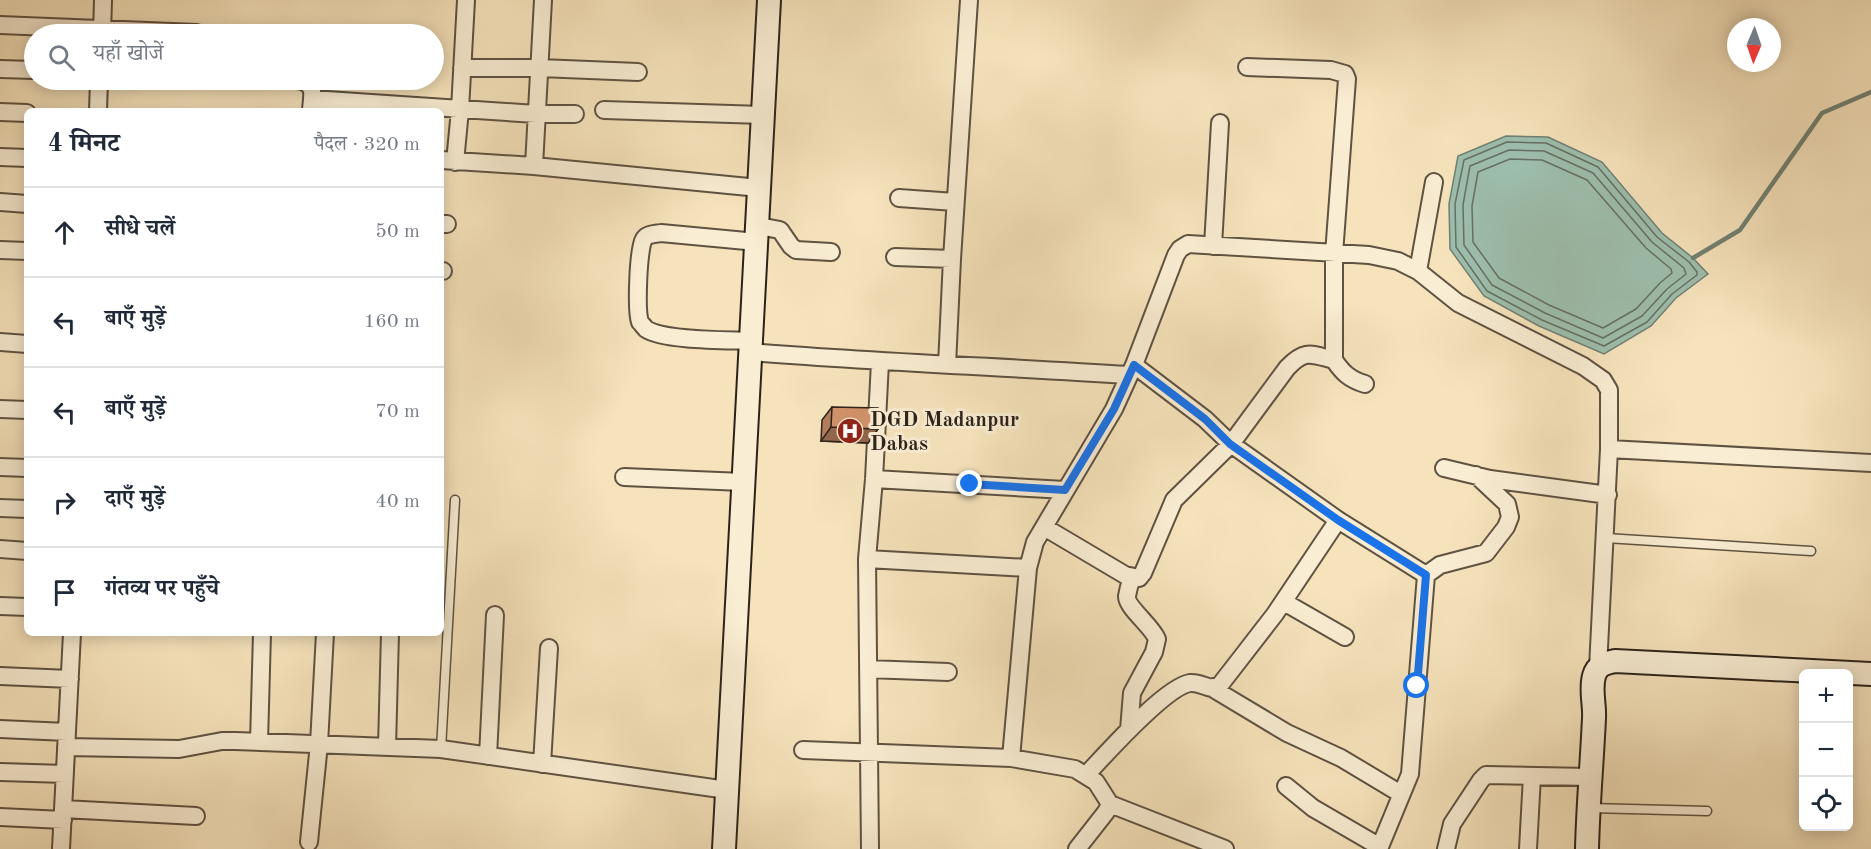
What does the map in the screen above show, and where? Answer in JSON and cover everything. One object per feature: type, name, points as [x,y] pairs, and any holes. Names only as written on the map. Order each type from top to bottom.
[{"type":"main road","points":[[724,849],[769,0]]},
{"type":"main road","points":[[1587,849],[1589,777],[1595,715],[1593,687],[1598,668],[1604,663],[1615,661],[1871,674]]},
{"type":"street","points":[[102,24],[103,0]]},
{"type":"street","points":[[466,0],[460,110],[448,161],[534,166],[759,188]]},
{"type":"street","points":[[534,166],[543,0]]},
{"type":"street","points":[[947,365],[955,202],[969,0]]},
{"type":"street","points":[[0,25],[24,27]]},
{"type":"street","points":[[1247,67],[1332,70],[1345,74],[1347,79],[1334,254],[1334,360],[1343,373],[1352,380],[1365,384]]},
{"type":"street","points":[[462,68],[638,72]]},
{"type":"street","points":[[0,69],[24,70]]},
{"type":"street","points":[[98,108],[99,90]]},
{"type":"street","points":[[310,90],[311,105],[400,108]]},
{"type":"street","points":[[444,109],[575,114]]},
{"type":"street","points":[[604,110],[763,115]]},
{"type":"street","points":[[0,112],[24,113]]},
{"type":"street","points":[[1213,246],[1220,123]]},
{"type":"street","points":[[0,157],[24,158]]},
{"type":"street","points":[[1418,271],[1434,182]]},
{"type":"street","points":[[899,198],[955,202]]},
{"type":"street","points":[[0,202],[24,204]]},
{"type":"street","points":[[831,252],[796,250],[780,230],[758,234],[661,233],[647,236],[642,241],[639,263],[640,323],[646,329],[661,335],[880,362],[1132,370],[1205,419],[1230,444],[1338,520],[1426,575]]},
{"type":"street","points":[[1011,758],[1028,568],[1035,542],[1114,409],[1132,370],[1176,255],[1188,244],[1369,255],[1398,261],[1418,271],[1458,303],[1583,366],[1603,380],[1609,390],[1609,449],[1598,668]]},
{"type":"street","points":[[0,250],[24,251]]},
{"type":"street","points":[[895,257],[952,259]]},
{"type":"street","points":[[0,342],[24,344]]},
{"type":"street","points":[[1044,527],[1125,575],[1139,578],[1174,500],[1230,444],[1298,357],[1307,354],[1334,360]]},
{"type":"street","points":[[870,849],[867,559],[880,362]]},
{"type":"street","points":[[0,408],[24,410]]},
{"type":"street","points":[[1609,449],[1871,463]]},
{"type":"street","points":[[0,467],[24,468]]},
{"type":"street","points":[[1444,468],[1476,476],[1608,495]]},
{"type":"street","points":[[1286,786],[1313,808],[1380,848],[1410,774],[1426,575],[1440,565],[1486,554],[1506,527],[1510,511],[1507,504],[1476,476]]},
{"type":"street","points":[[624,477],[743,482]]},
{"type":"street","points":[[874,480],[1065,490]]},
{"type":"street","points":[[0,507],[24,509]]},
{"type":"street","points":[[1212,688],[1220,685],[1226,678],[1284,602],[1338,520]]},
{"type":"street","points":[[0,549],[24,551]]},
{"type":"street","points":[[867,559],[1028,568]]},
{"type":"street","points":[[1129,730],[1132,693],[1154,652],[1156,639],[1150,627],[1128,601],[1127,595],[1132,578]]},
{"type":"street","points":[[1284,602],[1345,637]]},
{"type":"street","points":[[0,606],[24,608]]},
{"type":"street","points":[[488,756],[495,615]]},
{"type":"street","points":[[61,849],[72,636]]},
{"type":"street","points":[[259,742],[262,636]]},
{"type":"street","points":[[309,842],[319,744],[325,636]]},
{"type":"street","points":[[387,747],[390,636]]},
{"type":"street","points":[[542,764],[549,648]]},
{"type":"street","points":[[868,669],[948,672]]},
{"type":"street","points":[[0,676],[70,679]]},
{"type":"street","points":[[1087,774],[1149,711],[1177,689],[1188,683],[1196,683],[1212,688],[1287,733],[1341,758],[1401,794]]},
{"type":"street","points":[[0,729],[67,740],[179,749],[222,741],[441,749],[727,790]]},
{"type":"street","points":[[803,750],[1011,758],[1076,769],[1087,774],[1096,782],[1110,804],[1225,849]]},
{"type":"street","points":[[0,772],[65,774]]},
{"type":"street","points":[[1446,849],[1452,824],[1486,775],[1589,777]]},
{"type":"street","points":[[1528,849],[1532,776]]},
{"type":"street","points":[[1077,849],[1110,804]]},
{"type":"street","points":[[0,817],[196,816]]},
{"type":"lane","points":[[441,749],[455,500]]},
{"type":"lane","points":[[1606,538],[1811,551]]},
{"type":"lane","points":[[1588,808],[1707,811]]},
{"type":"water","points":[[1506,136],[1548,137],[1602,162],[1662,233],[1693,258],[1708,274],[1676,298],[1651,326],[1604,354],[1539,326],[1484,296],[1450,249],[1449,204],[1458,156]]},
{"type":"building","points":[[832,407],[878,408],[878,429],[831,427]]},
{"type":"waterway","points":[[1693,258],[1740,230],[1822,113],[1871,92]]},
{"type":"place","name":"DGD Madanpur Dabas","points":[[850,431]]},
{"type":"route","points":[[970,484],[1065,490],[1114,409],[1134,365],[1205,419],[1230,444],[1338,520],[1426,575],[1417,686]]}]
